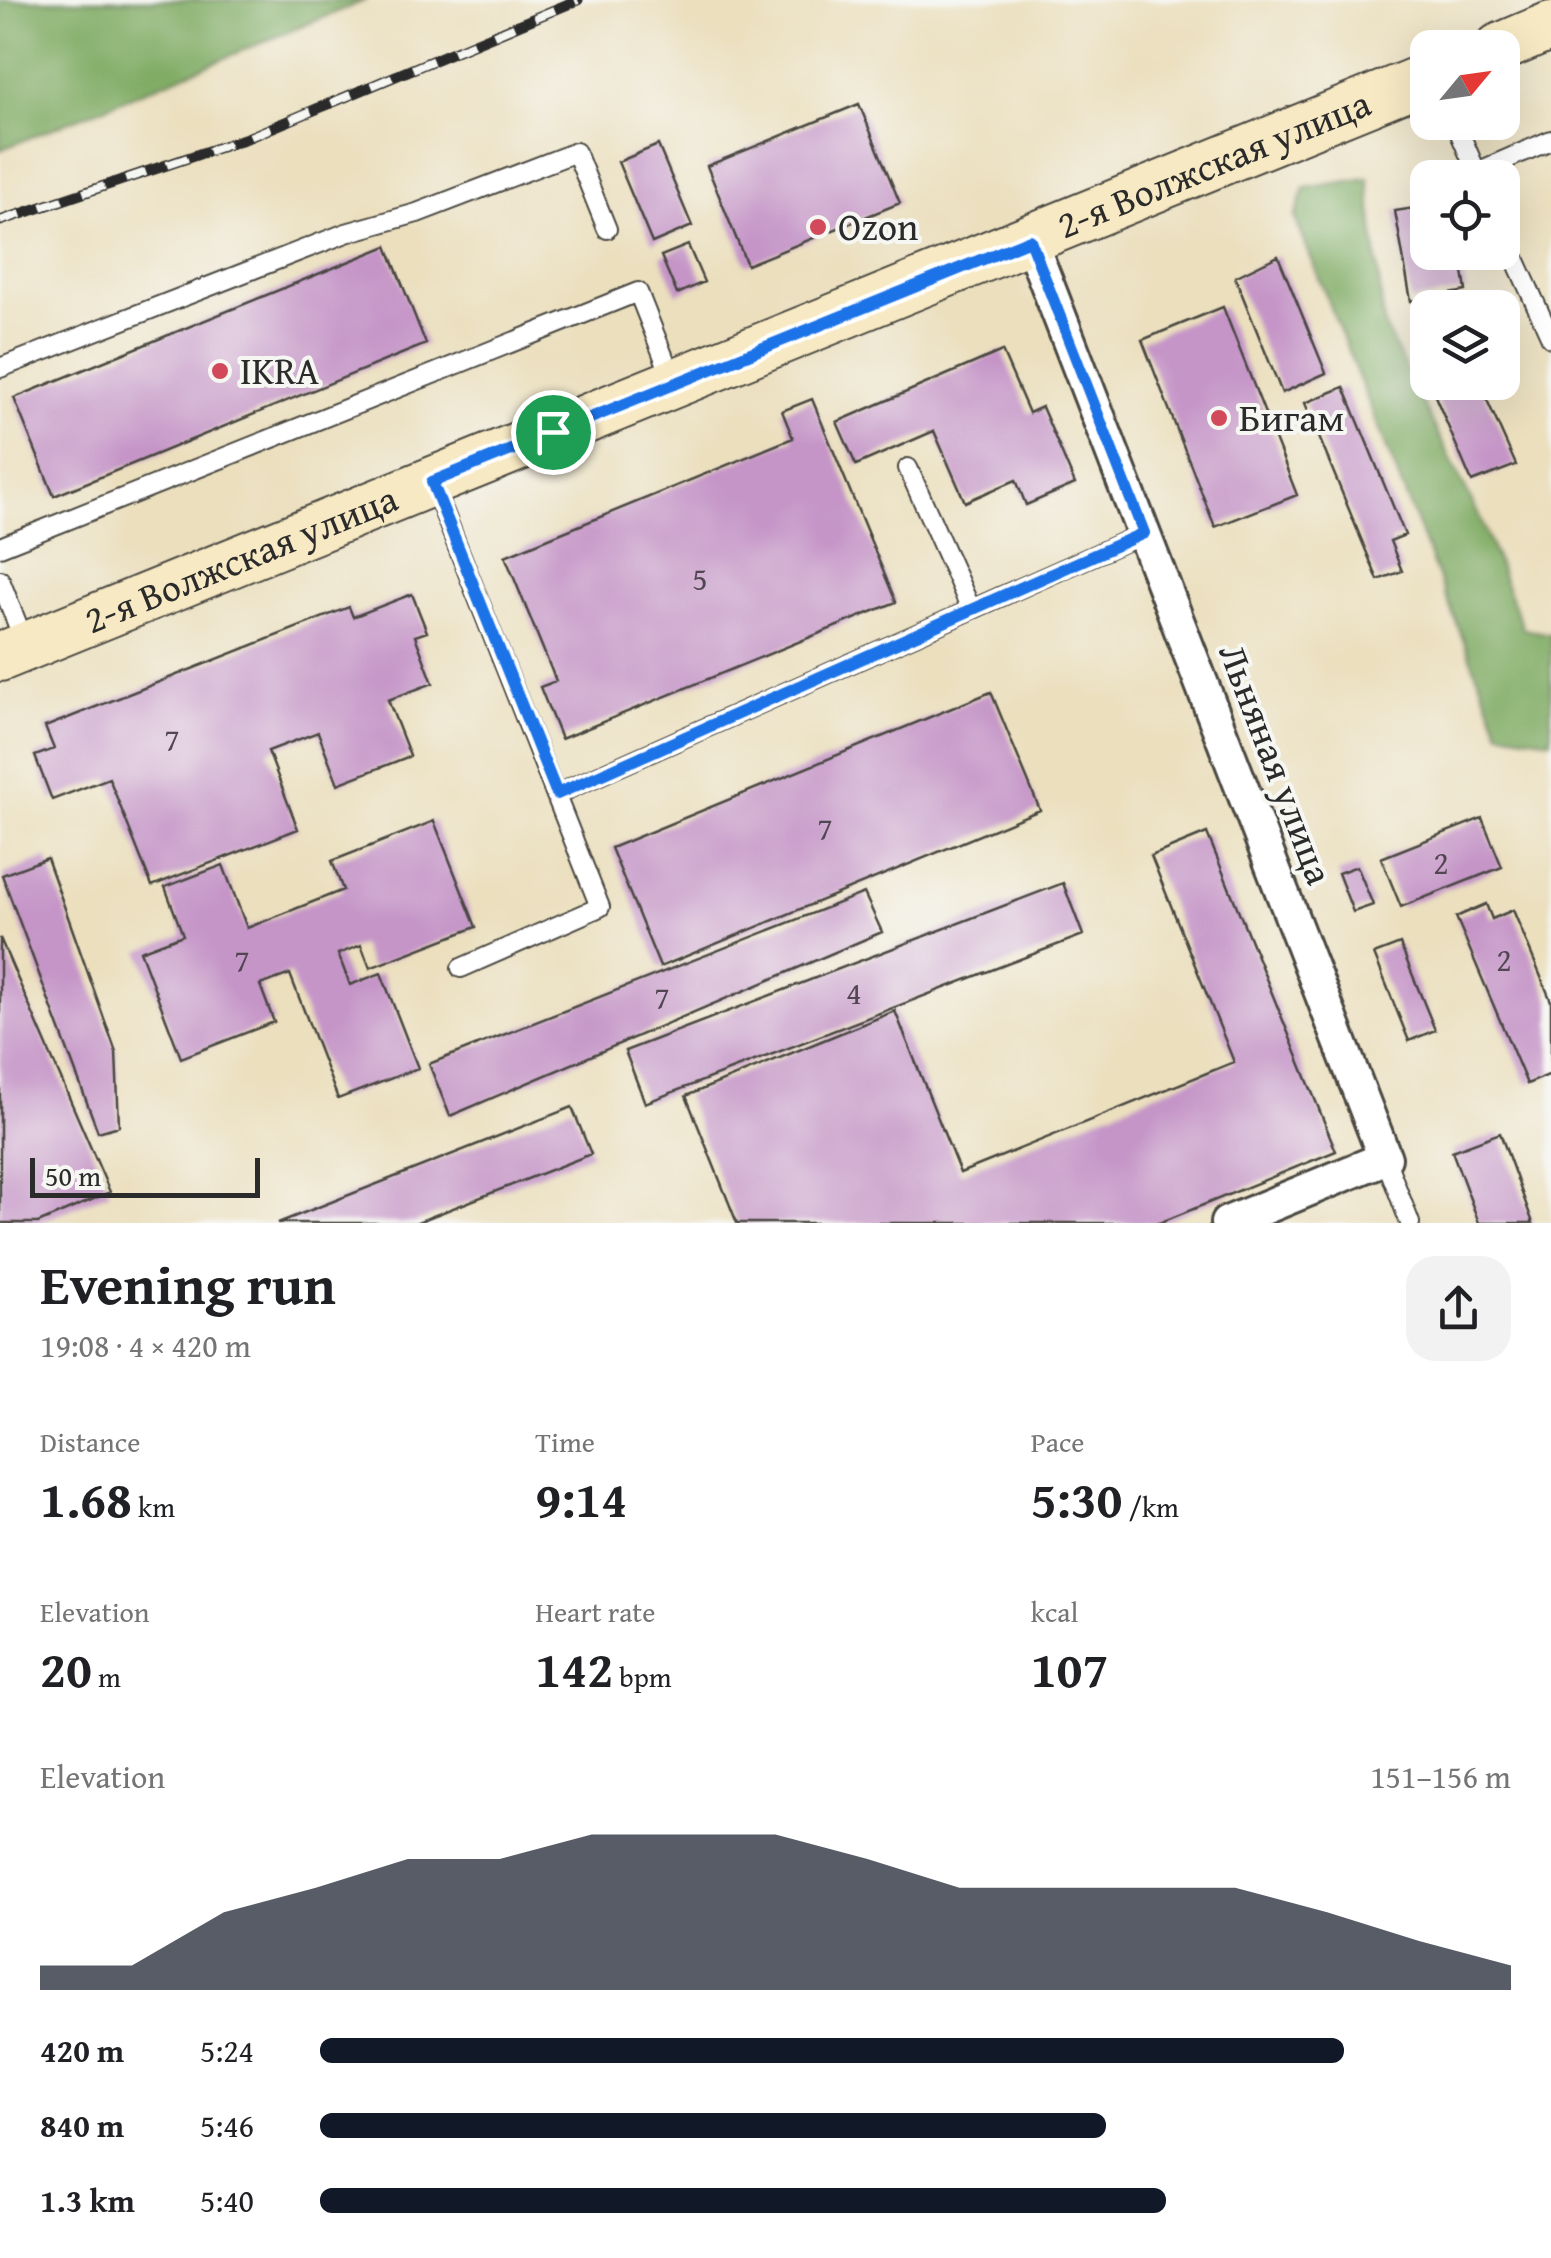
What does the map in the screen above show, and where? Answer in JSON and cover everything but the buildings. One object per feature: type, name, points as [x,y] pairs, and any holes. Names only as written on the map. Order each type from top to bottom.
[{"type":"street","points":[[1520,39],[1551,26]]},
{"type":"street","name":"2-я Волжская улица","points":[[13,652],[1410,84]]},
{"type":"street","name":"Льняная улица","points":[[1030,240],[1385,1158]]},
{"type":"street","points":[[1227,1223],[1385,1158]]},
{"type":"lane","points":[[1508,160],[1551,140]]},
{"type":"lane","points":[[0,368],[346,232],[417,213],[576,152],[607,229]]},
{"type":"lane","points":[[1520,270],[1551,338]]},
{"type":"lane","points":[[0,547],[638,292],[674,383]]},
{"type":"lane","points":[[908,468],[971,609]]},
{"type":"lane","points":[[432,482],[600,906],[461,968]]},
{"type":"lane","points":[[557,794],[1144,533]]},
{"type":"lane","points":[[0,580],[13,652]]},
{"type":"lane","points":[[1385,1158],[1410,1223]]},
{"type":"green space","points":[[0,0],[366,0],[0,150]]},
{"type":"green space","points":[[1368,178],[1384,325],[1410,377],[1410,400],[1421,400],[1481,520],[1523,629],[1551,634],[1551,740],[1500,732],[1295,218],[1305,188]]},
{"type":"railway","points":[[0,221],[247,138],[578,0]]},
{"type":"place","name":"Ozon","points":[[818,227]]},
{"type":"place","name":"IKRA","points":[[220,371]]},
{"type":"place","name":"Бигам","points":[[1219,418]]},
{"type":"route","points":[[1030,240],[1144,533],[557,794],[432,482],[553,432],[1030,240]]}]
